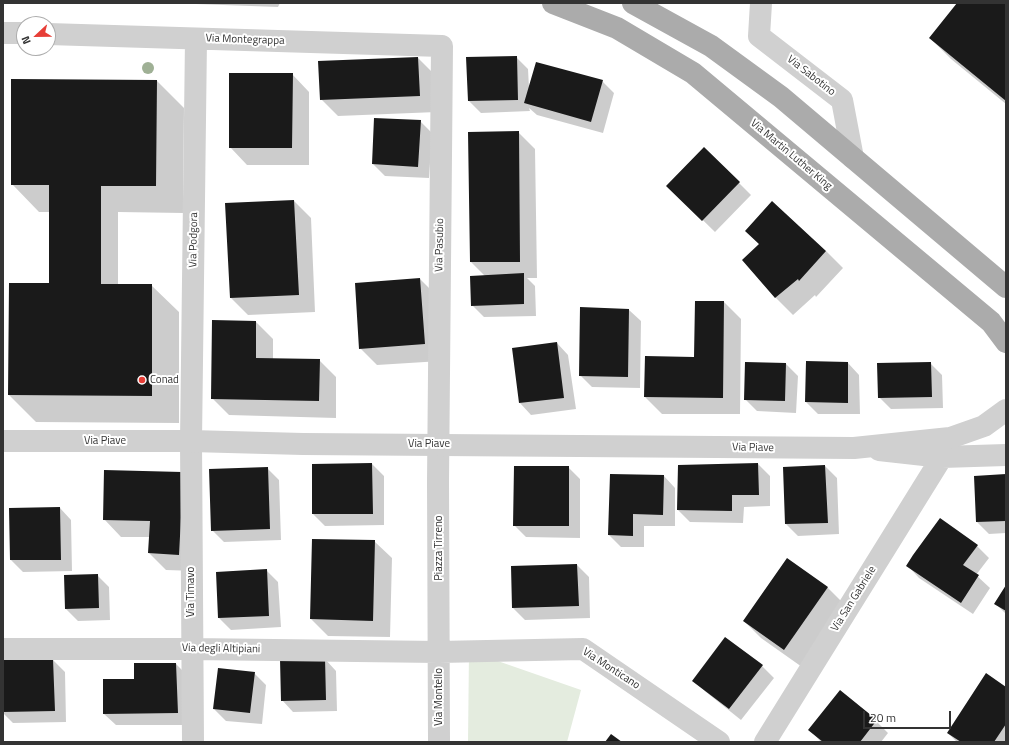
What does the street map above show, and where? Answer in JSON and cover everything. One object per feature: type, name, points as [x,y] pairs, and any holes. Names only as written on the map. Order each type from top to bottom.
[{"type":"main road","name":"Via Martin Luther King","points":[[553,3],[617,28],[693,73],[991,322],[1006,342]]},
{"type":"main road","points":[[634,3],[711,46],[781,97],[1006,287]]},
{"type":"street","name":"Via Sabotino","points":[[761,3],[759,36],[842,100],[853,158]]},
{"type":"street","points":[[3,33],[16,33]]},
{"type":"street","name":"Via Montegrappa","points":[[56,34],[442,46]]},
{"type":"street","name":"Via Podgora","points":[[191,441],[196,39]]},
{"type":"street","name":"Via Pasubio","points":[[439,444],[442,46]]},
{"type":"street","name":"Via Piave","points":[[854,448],[950,438],[984,426],[1006,410]]},
{"type":"street","name":"Via Piave","points":[[3,441],[191,441],[303,444],[854,448],[942,457],[1006,455]]},
{"type":"street","name":"Via Timavo","points":[[191,441],[193,742]]},
{"type":"street","name":"Piazza Tirreno","points":[[439,444],[439,652]]},
{"type":"street","name":"Via San Gabriele","points":[[765,742],[942,457]]},
{"type":"street","name":"Via degli Altipiani","points":[[3,649],[192,649],[439,652]]},
{"type":"street","name":"Via Monticano","points":[[439,652],[583,649],[719,742]]},
{"type":"street","name":"Via Montello","points":[[439,652],[439,742]]},
{"type":"shaded area","points":[[469,651],[581,690],[567,742],[468,742]]},
{"type":"building","points":[[957,3],[1006,3],[1006,101],[929,38]]},
{"type":"building","points":[[517,56],[518,100],[468,101],[466,57]]},
{"type":"building","points":[[418,57],[420,96],[320,100],[318,61]]},
{"type":"building","points":[[536,62],[603,80],[591,122],[524,103]]},
{"type":"building","points":[[229,73],[293,73],[292,148],[229,148]]},
{"type":"building","points":[[11,79],[157,80],[156,186],[101,186],[101,284],[152,284],[152,396],[8,395],[9,283],[49,283],[49,185],[11,185]]},
{"type":"building","points":[[374,118],[421,120],[418,167],[372,164]]},
{"type":"building","points":[[519,131],[520,262],[470,262],[468,132]]},
{"type":"building","points":[[704,147],[740,182],[702,221],[666,186]]},
{"type":"building","points":[[294,200],[299,295],[230,298],[225,203]]},
{"type":"building","points":[[772,201],[826,251],[799,281],[798,279],[775,298],[742,260],[759,244],[745,231]]},
{"type":"building","points":[[524,273],[524,304],[471,306],[470,276]]},
{"type":"building","points":[[420,278],[425,344],[359,349],[355,283]]},
{"type":"building","points":[[695,301],[724,301],[723,398],[644,397],[645,356],[694,357]]},
{"type":"building","points":[[580,307],[629,309],[628,377],[579,376]]},
{"type":"building","points":[[212,320],[256,321],[256,358],[320,359],[319,401],[211,399]]},
{"type":"building","points":[[557,342],[564,398],[519,403],[512,348]]},
{"type":"building","points":[[806,361],[848,362],[848,403],[805,402]]},
{"type":"building","points":[[745,362],[786,363],[785,401],[744,400]]},
{"type":"building","points":[[931,362],[932,397],[878,398],[877,363]]},
{"type":"building","points":[[372,463],[373,514],[312,514],[312,464]]},
{"type":"building","points":[[758,463],[759,495],[732,495],[732,511],[677,510],[678,465]]},
{"type":"building","points":[[825,465],[828,523],[785,524],[783,467]]},
{"type":"building","points":[[514,466],[569,466],[569,526],[513,526]]},
{"type":"building","points":[[268,467],[270,529],[211,531],[209,469]]},
{"type":"building","points":[[104,470],[182,472],[179,555],[148,553],[150,521],[103,520]]},
{"type":"building","points":[[610,474],[664,475],[663,515],[633,514],[633,536],[608,535]]},
{"type":"building","points":[[1006,474],[1006,521],[976,522],[974,476]]},
{"type":"building","points":[[60,507],[61,560],[10,560],[9,508]]},
{"type":"building","points":[[940,518],[978,545],[963,565],[979,575],[961,603],[906,566]]},
{"type":"building","points":[[312,539],[375,540],[373,621],[310,619]]},
{"type":"building","points":[[787,558],[828,587],[784,650],[743,621]]},
{"type":"building","points":[[577,564],[579,606],[512,608],[511,566]]},
{"type":"building","points":[[267,569],[269,616],[218,618],[216,572]]},
{"type":"building","points":[[98,574],[99,608],[65,609],[64,575]]},
{"type":"building","points":[[1006,585],[1006,611],[994,604]]},
{"type":"building","points":[[725,637],[763,665],[729,709],[692,681]]},
{"type":"building","points":[[325,658],[326,700],[281,701],[280,659]]},
{"type":"building","points":[[53,659],[55,711],[3,712],[3,660]]},
{"type":"building","points":[[134,663],[176,663],[178,713],[103,714],[103,679],[134,679]]},
{"type":"building","points":[[218,668],[255,672],[250,713],[213,709]]},
{"type":"building","points":[[986,673],[1006,687],[1006,724],[994,742],[961,742],[947,733]]},
{"type":"building","points":[[840,690],[877,720],[860,742],[823,742],[808,730]]},
{"type":"building","points":[[611,734],[622,742],[605,742]]},
{"type":"place","name":"Conad","points":[[142,380]]}]
